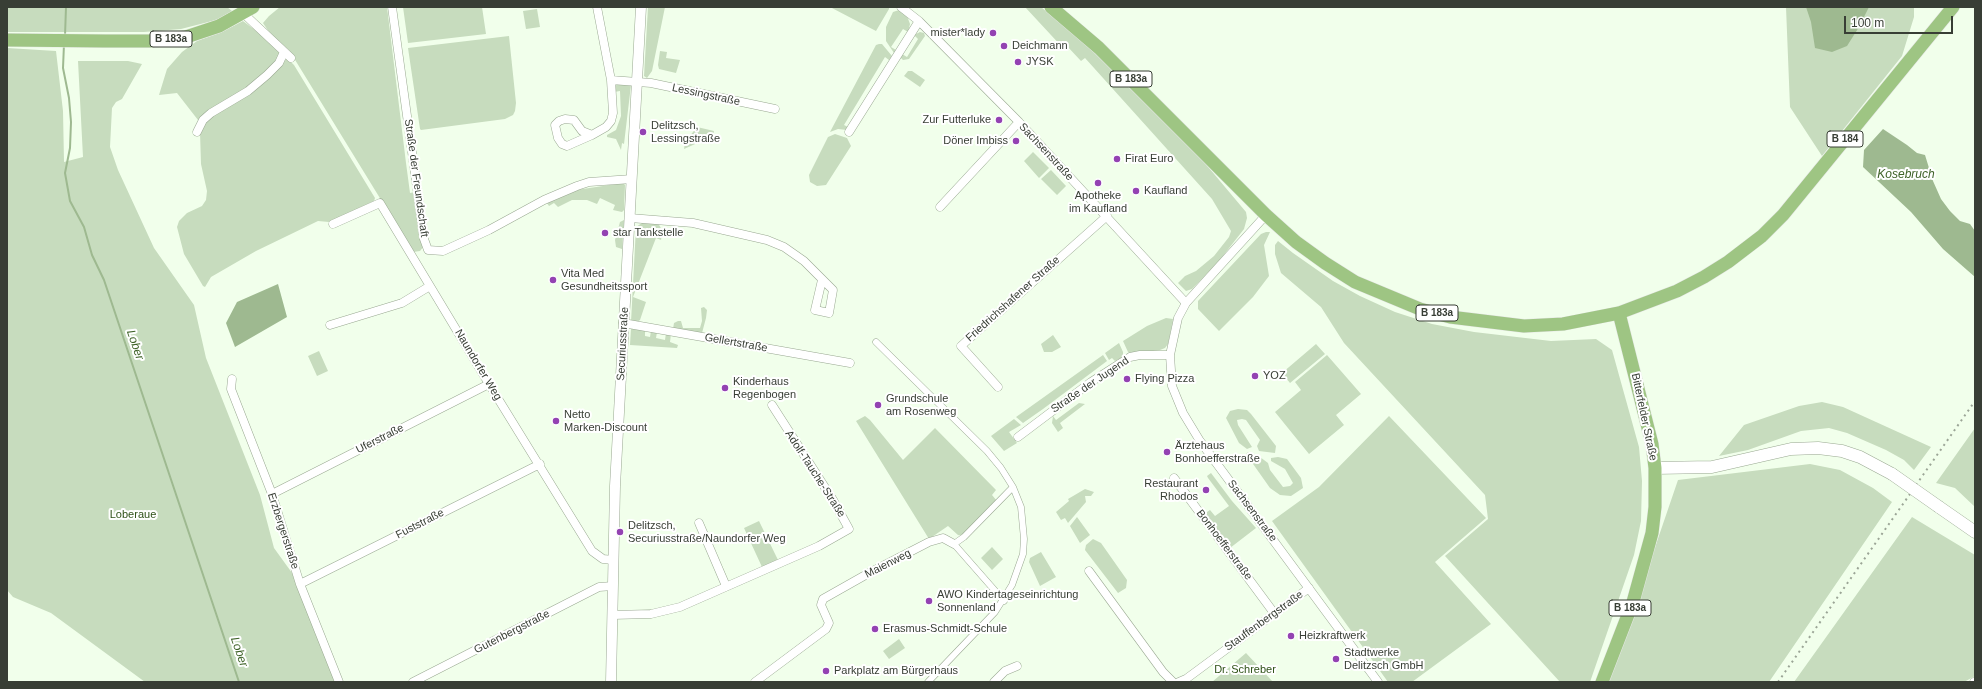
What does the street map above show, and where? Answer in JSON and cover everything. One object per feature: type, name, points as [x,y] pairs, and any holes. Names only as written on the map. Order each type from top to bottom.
[{"type":"main road","name":"B 183a","points":[[1051,7],[1099,48],[1266,215],[1296,242],[1355,282],[1420,309],[1450,317],[1524,326],[1563,324],[1620,313]]},
{"type":"main road","name":"B 184","points":[[1620,313],[1656,300],[1704,277],[1762,236],[1805,189],[1954,7]]},
{"type":"main road","name":"B 183a","points":[[7,40],[150,41],[186,37],[219,26],[248,10]]},
{"type":"main road","name":"Bitterfelder Straße","points":[[1602,682],[1632,602],[1652,533],[1655,507],[1655,468],[1646,417],[1620,313]]},
{"type":"main road","points":[[1655,468],[1712,467],[1791,449],[1818,448],[1842,451],[1860,457],[1892,474],[1975,532]]},
{"type":"street","name":"Straße der Freundschaft","points":[[392,7],[424,239],[428,250],[443,251],[489,230],[544,200],[577,186],[589,182],[632,179]]},
{"type":"street","points":[[592,135],[606,127],[611,121],[613,113],[611,80],[597,7]]},
{"type":"street","name":"Securiusstraße","points":[[611,682],[613,560],[623,323],[642,7]]},
{"type":"street","name":"Sachsenstraße","points":[[901,7],[919,21],[1019,122],[1186,303]]},
{"type":"street","points":[[197,132],[203,120],[211,113],[248,91],[288,55],[248,10]]},
{"type":"street","points":[[849,132],[895,56],[919,21]]},
{"type":"street","name":"Lessingstraße","points":[[611,80],[637,82],[775,109]]},
{"type":"street","points":[[940,207],[1019,122]]},
{"type":"street","name":"Naundorfer Weg","points":[[333,224],[380,203],[592,551],[603,559],[613,560]]},
{"type":"street","name":"Sachsenstraße","points":[[1266,215],[1186,303],[1178,318],[1170,355],[1172,386],[1183,414],[1200,441],[1378,682]]},
{"type":"street","name":"Friedrichshafener Straße","points":[[998,387],[961,346],[1107,216]]},
{"type":"street","points":[[630,218],[693,223],[767,240],[784,247],[804,261],[822,280]]},
{"type":"street","points":[[330,325],[402,303],[430,286]]},
{"type":"street","name":"Gellertstraße","points":[[623,323],[850,362]]},
{"type":"street","points":[[876,342],[987,451],[1012,487],[1021,507],[1024,524],[1023,554],[1018,571],[1004,601],[996,612],[928,682]]},
{"type":"street","name":"Straße der Jugend","points":[[1018,437],[1091,382],[1130,357],[1140,355],[1170,355]]},
{"type":"street","name":"Erzbergerstraße","points":[[232,379],[232,389],[272,494],[300,584],[339,682]]},
{"type":"street","name":"Uferstraße","points":[[272,494],[489,384]]},
{"type":"street","name":"Adolf-Tauche-Straße","points":[[612,615],[651,614],[680,607],[819,546],[849,529],[833,500],[772,405]]},
{"type":"street","name":"Fuststraße","points":[[300,584],[540,464]]},
{"type":"street","name":"Bonhoefferstraße","points":[[1174,478],[1274,613]]},
{"type":"street","points":[[1004,601],[954,544],[964,537],[1012,487]]},
{"type":"street","points":[[699,523],[726,586]]},
{"type":"street","name":"Maienweg","points":[[754,682],[826,628],[829,623],[821,605],[823,599],[869,572],[929,542],[943,538],[954,544]]},
{"type":"street","points":[[1089,571],[1163,672],[1173,682]]},
{"type":"street","name":"Gutenbergstraße","points":[[413,682],[599,587],[613,586]]},
{"type":"street","name":"Stauffenbergstraße","points":[[1179,682],[1186,680],[1309,588]]},
{"type":"street","points":[[994,682],[1005,671],[1017,666]]},
{"type":"green space","points":[[7,7],[227,7],[232,11],[216,20],[181,29],[144,32],[7,32]]},
{"type":"green space","points":[[280,7],[387,7],[410,193],[415,192],[424,246],[420,251],[413,252],[289,50],[271,35],[263,23]]},
{"type":"green space","points":[[403,7],[482,7],[486,34],[408,43]]},
{"type":"green space","points":[[648,7],[665,7],[652,71],[647,78],[644,76]]},
{"type":"green space","points":[[830,7],[889,7],[889,9],[876,31]]},
{"type":"green space","points":[[1025,7],[1041,7],[1084,43],[1146,102],[1204,162],[1246,212],[1247,218],[1244,229],[1219,261],[1192,289],[1186,291],[1178,283],[1185,276],[1196,271],[1214,256],[1229,237],[1231,231],[1212,199],[1085,58],[1081,61],[1066,45],[1063,48]]},
{"type":"green space","points":[[1786,7],[1914,7],[1914,17],[1902,56],[1822,156],[1790,107]]},
{"type":"green space","points":[[537,9],[540,27],[526,29],[523,11]]},
{"type":"green space","points":[[899,10],[907,16],[910,24],[908,32],[903,29],[891,47],[896,50],[894,53],[886,41],[886,27],[893,12]]},
{"type":"green space","points":[[243,21],[284,52],[278,69],[287,58],[294,65],[375,198],[374,201],[329,222],[318,221],[256,251],[211,277],[205,287],[184,254],[177,227],[179,221],[187,213],[202,206],[206,200],[207,191],[201,164],[200,132],[211,113],[198,120],[177,93],[159,95],[167,69],[182,52],[197,41],[222,32]]},
{"type":"green space","points":[[920,32],[924,33],[925,36],[909,59],[903,60],[900,57],[902,54],[907,57],[918,39],[914,35]]},
{"type":"green space","points":[[509,36],[516,103],[513,115],[505,119],[421,130],[408,48]]},
{"type":"green space","points":[[882,44],[892,56],[889,60],[885,57],[844,125],[848,127],[847,130],[838,129],[830,132],[876,45]]},
{"type":"green space","name":"Loberaue","points":[[7,48],[56,51],[63,111],[64,162],[83,157],[78,61],[128,61],[142,64],[122,99],[116,102],[112,108],[110,147],[118,170],[154,248],[194,305],[206,358],[260,495],[274,548],[300,584],[339,682],[145,682],[51,613],[13,597],[7,590]]},
{"type":"green space","points":[[660,51],[667,52],[666,58],[680,60],[676,73],[659,69],[658,65]]},
{"type":"green space","points":[[908,71],[912,71],[925,80],[920,87],[904,76]]},
{"type":"green space","points":[[618,84],[631,85],[624,144],[622,143],[621,150],[616,139],[607,137],[607,135],[616,130],[621,116],[620,91],[614,92],[615,86]]},
{"type":"green space","points":[[697,127],[714,131],[713,136],[684,149],[685,142]]},
{"type":"green space","points":[[835,134],[847,138],[851,146],[826,185],[817,186],[810,182],[809,175],[828,137]]},
{"type":"green space","points":[[1033,152],[1049,168],[1039,178],[1024,161]]},
{"type":"green space","points":[[1051,170],[1066,186],[1057,195],[1041,179]]},
{"type":"green space","points":[[623,183],[625,185],[624,210],[622,212],[613,210],[615,205],[600,198],[597,204],[587,200],[572,200],[558,207],[554,203],[549,206],[547,203],[576,190]]},
{"type":"green space","points":[[624,220],[622,249],[616,247],[615,240],[620,222]]},
{"type":"green space","points":[[642,223],[658,223],[662,230],[662,234],[661,240],[656,238],[633,297],[646,302],[640,320],[636,323],[631,322],[636,227]]},
{"type":"green space","points":[[1270,232],[1264,245],[1269,276],[1253,297],[1219,331],[1198,309],[1198,301],[1261,234]]},
{"type":"green space","points":[[1278,241],[1333,281],[1360,296],[1395,312],[1432,324],[1474,332],[1551,341],[1596,339],[1612,350],[1639,447],[1642,481],[1641,521],[1634,555],[1590,682],[1560,682],[1445,556],[1488,519],[1485,495],[1344,343],[1321,307],[1281,273],[1275,254],[1275,245]]},
{"type":"green space","points":[[704,307],[707,310],[702,333],[673,329],[674,323],[678,321],[681,321],[683,328],[700,328],[702,321],[701,308]]},
{"type":"green space","points":[[1166,318],[1173,319],[1168,344],[1165,348],[1131,354],[1128,352],[1123,341],[1147,326]]},
{"type":"green space","points":[[631,328],[645,329],[645,336],[650,337],[651,331],[657,332],[656,338],[665,340],[666,333],[671,334],[670,342],[678,345],[677,348],[630,345]]},
{"type":"green space","points":[[1053,335],[1061,347],[1052,352],[1044,352],[1041,344]]},
{"type":"green space","points":[[1119,343],[1123,352],[1123,357],[1115,361],[1112,358],[1109,360],[1105,353]]},
{"type":"green space","points":[[1316,344],[1325,354],[1290,383],[1282,373]]},
{"type":"green space","points":[[319,351],[328,371],[317,376],[308,356]]},
{"type":"green space","points":[[1103,355],[1107,361],[1043,409],[1023,423],[1016,417]]},
{"type":"green space","points":[[1327,355],[1361,394],[1336,415],[1344,425],[1309,454],[1275,412],[1301,390],[1295,382]]},
{"type":"green space","points":[[1822,402],[1843,407],[1931,447],[1914,470],[1904,460],[1886,450],[1847,433],[1829,428],[1801,431],[1748,450],[1719,456],[1744,425],[1799,406]]},
{"type":"green space","points":[[1079,403],[1085,404],[1060,423],[1063,428],[1058,432],[1052,423],[1053,416],[1056,420]]},
{"type":"green space","points":[[1238,409],[1247,410],[1251,414],[1276,446],[1275,453],[1259,451],[1257,446],[1260,440],[1246,420],[1242,419],[1237,420],[1238,425],[1252,447],[1247,449],[1239,443],[1226,418],[1230,411]]},
{"type":"green space","points":[[865,416],[903,460],[935,428],[996,490],[992,495],[997,501],[963,536],[958,535],[948,526],[929,539],[856,421]]},
{"type":"green space","points":[[1389,416],[1486,518],[1435,562],[1491,624],[1412,682],[1388,682],[1272,521],[1319,487]]},
{"type":"green space","points":[[1014,419],[1021,425],[1009,432],[1017,443],[1004,451],[991,436]]},
{"type":"green space","points":[[1975,428],[1975,507],[1955,488],[1936,483]]},
{"type":"green space","points":[[1248,452],[1260,457],[1268,463],[1270,470],[1283,487],[1290,486],[1293,483],[1285,469],[1271,461],[1271,458],[1278,457],[1287,459],[1301,478],[1303,488],[1291,496],[1280,495],[1270,488],[1246,454]]},
{"type":"green space","points":[[1810,464],[1840,470],[1873,488],[1892,502],[1769,682],[1609,682],[1678,480]]},
{"type":"green space","points":[[1211,473],[1232,501],[1256,528],[1230,548],[1204,514],[1210,510],[1215,516],[1229,506],[1208,478],[1207,476]]},
{"type":"green space","points":[[1085,489],[1094,492],[1091,496],[1085,496],[1086,502],[1068,523],[1065,518],[1061,520],[1056,512],[1069,501],[1068,499]]},
{"type":"green space","points":[[1077,517],[1090,535],[1080,543],[1070,526]]},
{"type":"green space","points":[[1912,517],[1975,555],[1975,676],[1964,682],[1794,682]]},
{"type":"green space","points":[[759,521],[778,560],[762,567],[744,528]]},
{"type":"green space","points":[[1093,539],[1101,543],[1127,580],[1126,588],[1118,593],[1085,550],[1086,545]]},
{"type":"green space","points":[[992,547],[1003,559],[992,570],[981,558]]},
{"type":"green space","points":[[1041,552],[1056,577],[1040,586],[1029,562],[1030,558]]},
{"type":"green space","points":[[899,639],[905,648],[889,659],[883,651]]},
{"type":"green space","name":"Dr. Schreber","points":[[1246,653],[1273,682],[1212,682]]},
{"type":"water","points":[[1806,7],[1869,7],[1847,46],[1832,52],[1815,48],[1811,22]]},
{"type":"water","name":"Kosebruch","points":[[1883,129],[1917,153],[1925,155],[1933,181],[1941,199],[1960,221],[1970,224],[1975,231],[1975,277],[1943,249],[1911,212],[1863,167],[1864,150]]},
{"type":"water","points":[[278,284],[287,317],[235,347],[226,323],[237,302]]},
{"type":"waterway","name":"Lober","points":[[65,36],[66,7]]},
{"type":"waterway","name":"Lober","points":[[64,44],[63,68],[69,98],[71,122],[70,148],[65,173],[70,201],[84,227],[92,255],[104,280],[239,682]]},
{"type":"railway","points":[[1916,485],[1975,401]]},
{"type":"railway","points":[[1778,682],[1910,494]]},
{"type":"place","name":"mister*lady","points":[[993,33]]},
{"type":"place","name":"Deichmann","points":[[1004,46]]},
{"type":"place","name":"JYSK","points":[[1018,62]]},
{"type":"place","name":"Zur Futterluke","points":[[999,120]]},
{"type":"place","name":"Delitzsch, Lessingstraße","points":[[643,132]]},
{"type":"place","name":"Döner Imbiss","points":[[1016,141]]},
{"type":"place","name":"Firat Euro","points":[[1117,159]]},
{"type":"place","name":"Apotheke im Kaufland","points":[[1098,183]]},
{"type":"place","name":"Kaufland","points":[[1136,191]]},
{"type":"place","name":"star Tankstelle","points":[[605,233]]},
{"type":"place","name":"Vita Med Gesundheitssport","points":[[553,280]]},
{"type":"place","name":"YOZ","points":[[1255,376]]},
{"type":"place","name":"Flying Pizza","points":[[1127,379]]},
{"type":"place","name":"Kinderhaus Regenbogen","points":[[725,388]]},
{"type":"place","name":"Grundschule am Rosenweg","points":[[878,405]]},
{"type":"place","name":"Netto Marken-Discount","points":[[556,421]]},
{"type":"place","name":"Ärztehaus Bonhoefferstraße","points":[[1167,452]]},
{"type":"place","name":"Restaurant Rhodos","points":[[1206,490]]},
{"type":"place","name":"Delitzsch, Securiusstraße/Naundorfer Weg","points":[[620,532]]},
{"type":"place","name":"AWO Kindertageseinrichtung Sonnenland","points":[[929,601]]},
{"type":"place","name":"Erasmus-Schmidt-Schule","points":[[875,629]]},
{"type":"place","name":"Heizkraftwerk","points":[[1291,636]]},
{"type":"place","name":"Stadtwerke Delitzsch GmbH","points":[[1336,659]]},
{"type":"place","name":"Parkplatz am Bürgerhaus","points":[[826,671]]}]
